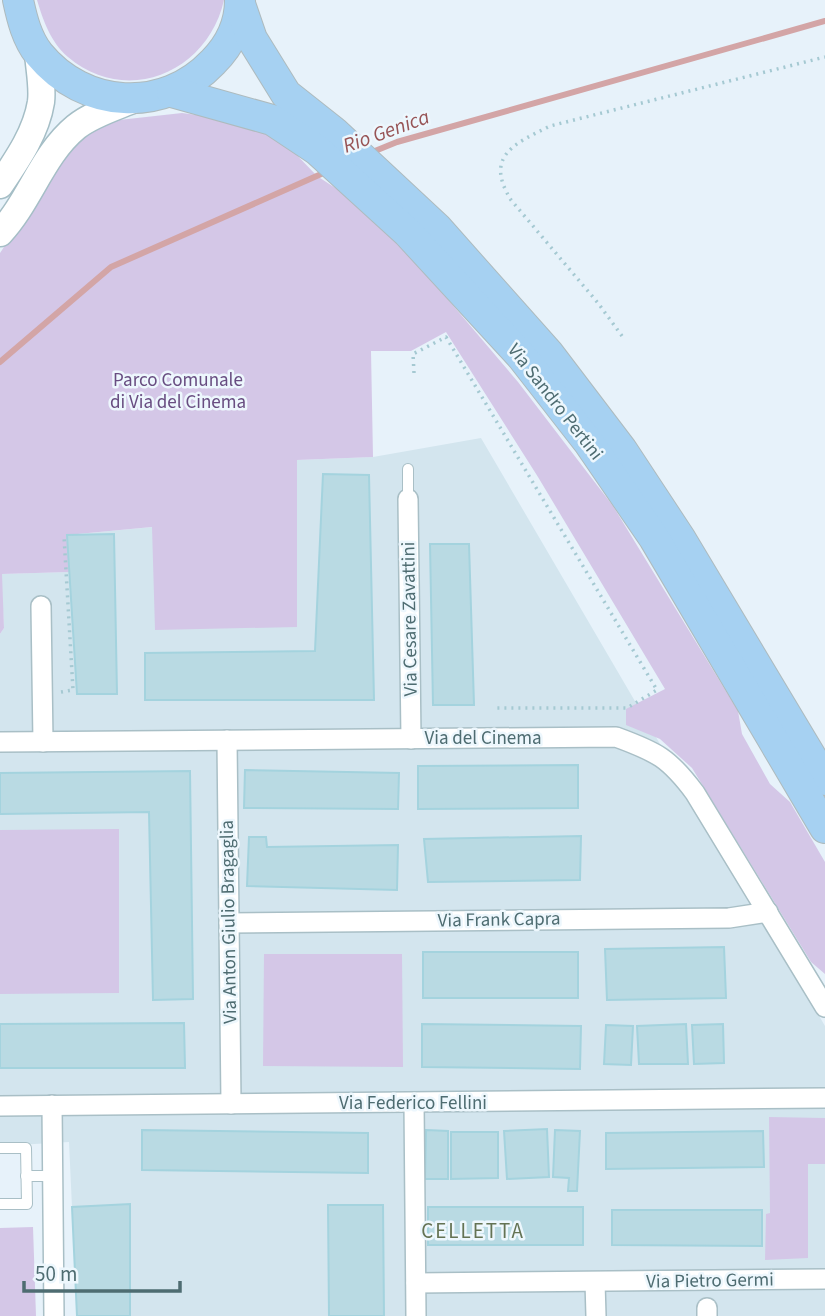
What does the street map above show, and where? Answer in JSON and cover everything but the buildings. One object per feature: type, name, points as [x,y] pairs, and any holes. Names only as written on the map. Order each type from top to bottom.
[{"type":"main road","points":[[18,0],[22,23],[38,53],[65,79],[99,95],[135,99],[172,92],[201,75],[224,51],[238,21],[240,2]]},
{"type":"main road","name":"Via Sandro Pertini","points":[[240,2],[252,39],[286,94],[325,141],[380,190],[437,228],[549,354],[622,450],[680,538],[825,780]]},
{"type":"main road","name":"Via Sandro Pertini","points":[[172,92],[272,120],[325,141]]},
{"type":"main road","name":"Via Sandro Pertini","points":[[380,190],[522,357],[589,443],[654,538],[825,828]]},
{"type":"street","points":[[0,185],[34,127],[41,100],[38,53]]},
{"type":"street","points":[[0,233],[31,192],[53,150],[77,125],[135,99]]},
{"type":"street","name":"Via Cesare Zavattini","points":[[408,499],[411,739]]},
{"type":"street","points":[[41,606],[43,742]]},
{"type":"street","name":"Via del Cinema","points":[[0,742],[616,737],[651,750],[677,769],[695,793],[825,1007]]},
{"type":"street","name":"Via Anton Giulio Bragaglia","points":[[227,740],[231,1104]]},
{"type":"street","name":"Via Frank Capra","points":[[229,923],[729,918],[768,912]]},
{"type":"street","name":"Via Federico Fellini","points":[[0,1106],[825,1098]]},
{"type":"street","points":[[414,1103],[416,1316]]},
{"type":"street","points":[[52,1105],[54,1316]]},
{"type":"street","name":"Via Pietro Germi","points":[[416,1283],[825,1279]]},
{"type":"street","points":[[596,1282],[596,1316]]},
{"type":"lane","points":[[408,469],[408,499]]},
{"type":"lane","points":[[0,1148],[26,1148],[27,1204],[0,1204]]},
{"type":"lane","points":[[26,1176],[53,1176]]},
{"type":"path","points":[[622,336],[598,303],[511,200],[500,182],[502,160],[517,143],[550,126],[825,57]]},
{"type":"path","points":[[414,373],[413,354],[446,337],[657,690],[627,708],[493,708]]},
{"type":"path","points":[[56,692],[73,690],[64,536]]},
{"type":"shaded area","points":[[481,438],[825,1026],[825,1316],[77,1316],[69,1142],[0,1146],[0,634],[4,628],[1,574],[69,572],[67,535],[153,527],[297,627],[297,460],[373,457]]},
{"type":"green space","points":[[37,0],[224,0],[215,25],[201,46],[183,63],[162,74],[139,80],[115,79],[91,72],[68,57],[52,38]]},
{"type":"green space","name":"Parco Comunale di Via del Cinema","points":[[182,113],[219,118],[257,129],[290,148],[317,176],[343,193],[411,256],[518,382],[613,506],[738,711],[742,734],[770,784],[790,802],[825,862],[825,974],[811,962],[692,768],[660,739],[626,725],[626,709],[665,689],[538,477],[446,332],[411,351],[371,351],[373,457],[297,460],[297,627],[155,630],[152,527],[67,535],[69,572],[2,574],[4,628],[0,634],[0,253],[58,167],[80,140],[110,121]]},
{"type":"green space","points":[[119,829],[119,993],[0,994],[0,830]]},
{"type":"green space","points":[[264,954],[402,954],[403,1067],[263,1066]]},
{"type":"green space","points":[[769,1117],[825,1118],[825,1164],[808,1164],[808,1258],[765,1260],[766,1214],[770,1213]]},
{"type":"green space","points":[[33,1227],[36,1316],[0,1316],[0,1228]]},
{"type":"waterway","name":"Rio Genica","points":[[370,153],[397,142],[825,21]]},
{"type":"waterway","name":"Rio Genica","points":[[0,362],[111,267],[328,171]]},
{"type":"district","name":"CELLETTA","points":[[473,1231]]}]
